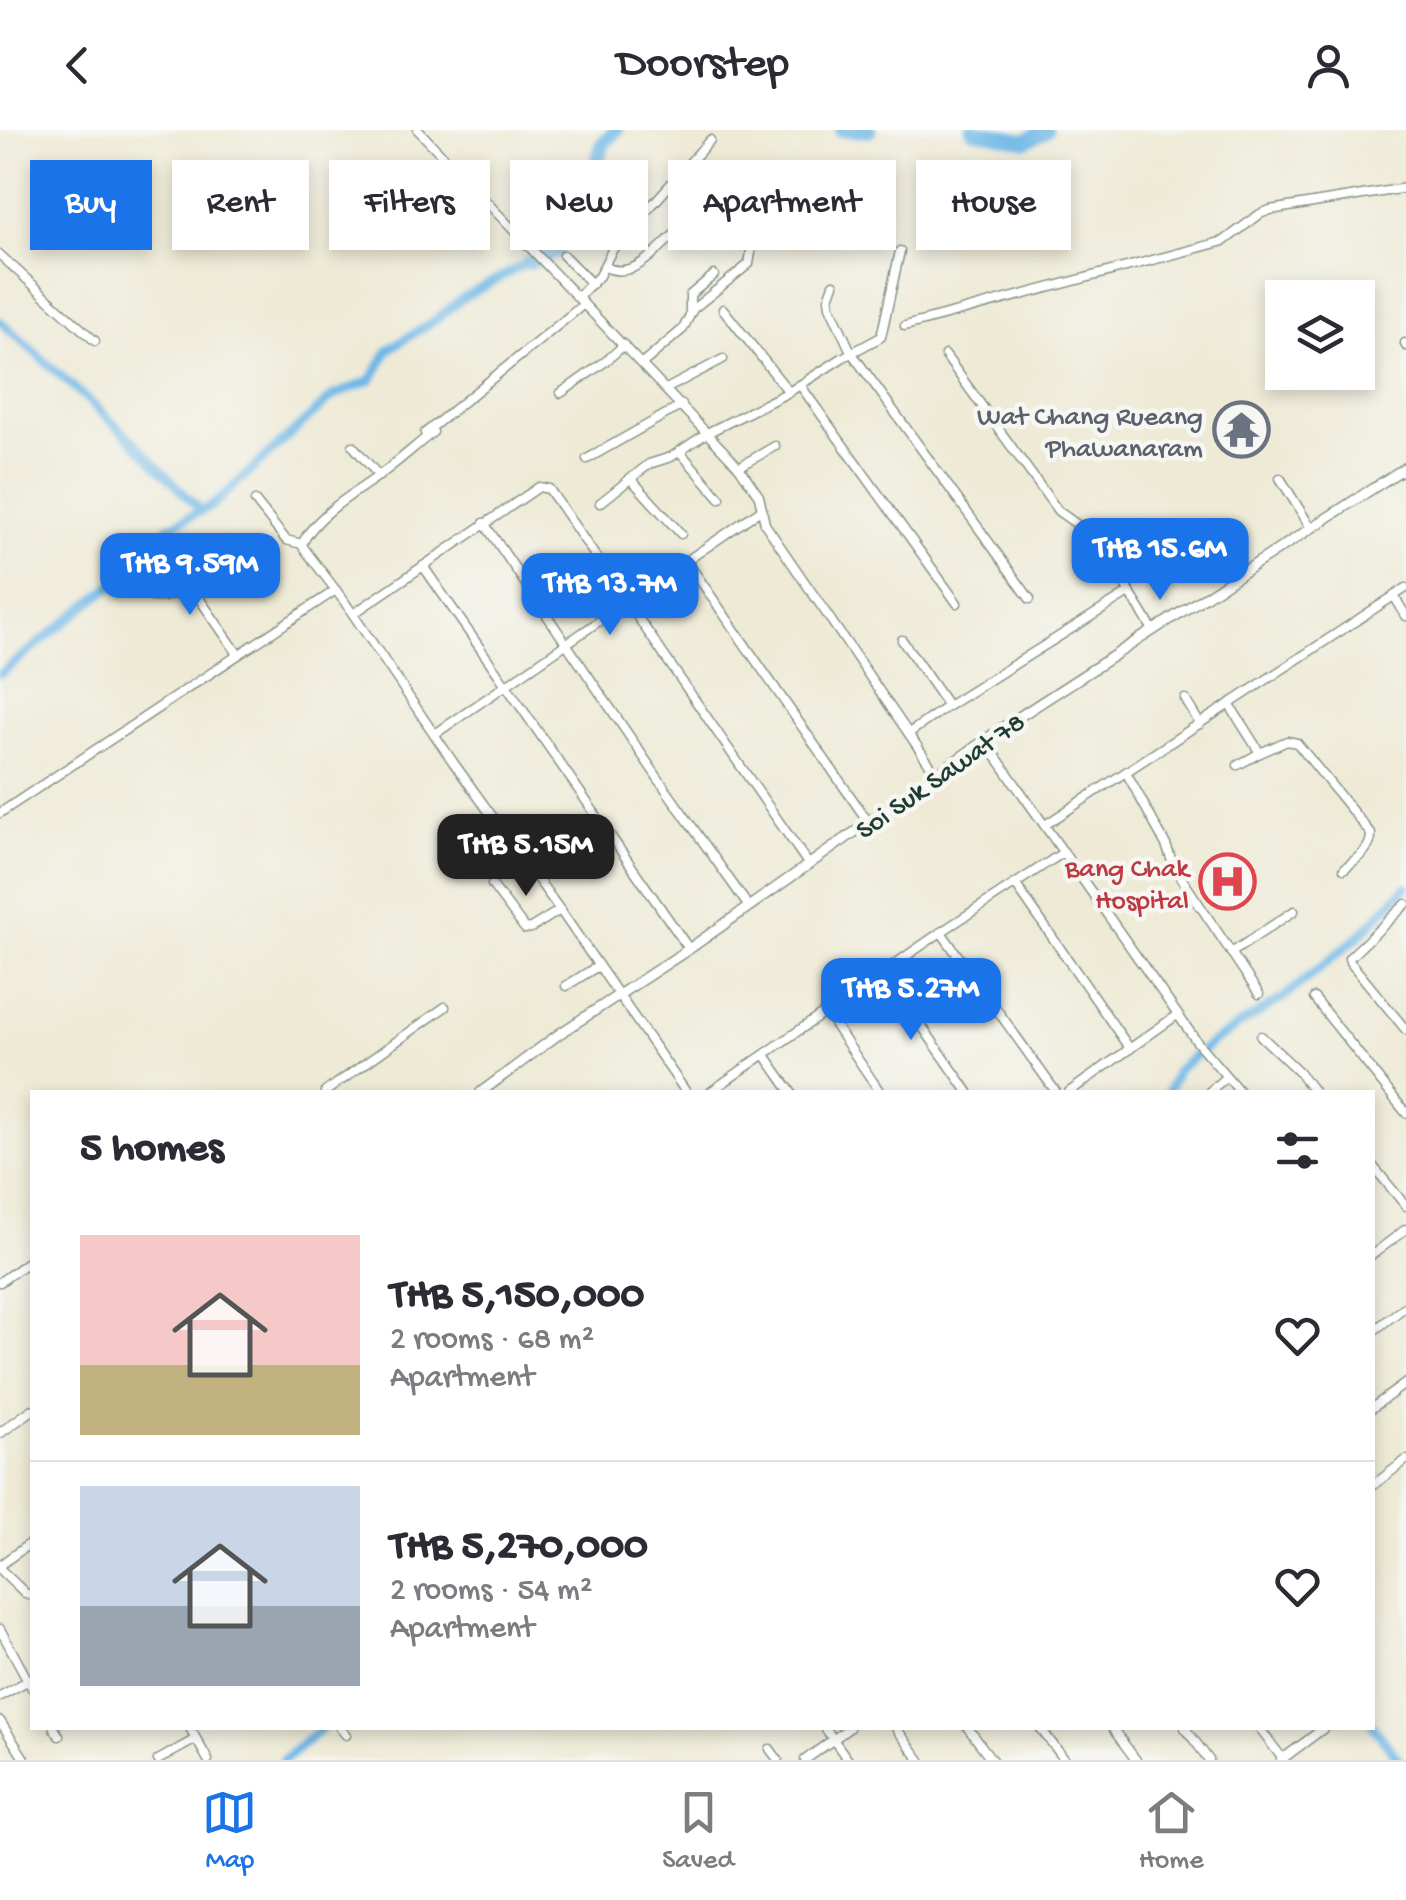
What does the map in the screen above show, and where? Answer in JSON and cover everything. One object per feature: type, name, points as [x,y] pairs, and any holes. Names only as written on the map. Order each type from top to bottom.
[{"type":"street","points":[[418,130],[738,468],[760,496],[765,524],[938,775]]},
{"type":"street","points":[[393,459],[581,300],[605,267],[612,250],[710,140]]},
{"type":"street","points":[[905,326],[1224,241],[1270,210],[1406,188]]},
{"type":"street","points":[[605,267],[617,272],[638,266],[668,240]]},
{"type":"street","points":[[600,503],[650,464],[666,460],[707,433],[789,392],[881,337],[900,251]]},
{"type":"street","points":[[690,312],[749,264],[751,252]]},
{"type":"street","points":[[0,255],[95,340]]},
{"type":"street","points":[[563,255],[592,284]]},
{"type":"street","points":[[642,364],[676,338],[690,312],[690,295],[714,275]]},
{"type":"street","points":[[834,284],[830,306],[851,352],[1030,599]]},
{"type":"street","points":[[723,308],[789,392]]},
{"type":"street","points":[[561,393],[624,345]]},
{"type":"street","points":[[945,356],[1058,511],[1096,538],[1154,630]]},
{"type":"street","points":[[666,389],[722,358]]},
{"type":"street","points":[[800,385],[957,603]]},
{"type":"street","points":[[587,459],[682,405]]},
{"type":"street","points":[[302,544],[310,530],[347,498],[433,432]]},
{"type":"street","points":[[353,446],[379,476]]},
{"type":"street","points":[[738,468],[776,446]]},
{"type":"street","points":[[680,452],[720,498]]},
{"type":"street","name":"Soi Suk Sawat 78","points":[[484,1090],[985,741],[1406,466]]},
{"type":"street","points":[[630,478],[681,534]]},
{"type":"street","points":[[1280,478],[1311,528]]},
{"type":"street","points":[[353,614],[540,487],[549,489],[808,865]]},
{"type":"street","points":[[255,501],[286,540],[302,544],[336,590],[685,1090]]},
{"type":"street","points":[[435,734],[762,508]]},
{"type":"street","points":[[484,523],[749,907]]},
{"type":"street","points":[[686,560],[869,823]]},
{"type":"street","points":[[174,561],[238,654]]},
{"type":"street","points":[[423,566],[689,948]]},
{"type":"street","points":[[152,597],[192,588]]},
{"type":"street","points":[[1045,824],[1406,588]]},
{"type":"street","points":[[0,813],[336,590]]},
{"type":"street","points":[[909,734],[1130,592]]},
{"type":"street","points":[[1394,596],[1406,616]]},
{"type":"street","points":[[902,640],[948,706]]},
{"type":"street","points":[[1184,699],[1200,724]]},
{"type":"street","points":[[1229,704],[1260,753]]},
{"type":"street","points":[[985,741],[1177,1015],[1238,1090]]},
{"type":"street","points":[[1238,765],[1287,741],[1298,743],[1371,834],[1367,849],[1344,868]]},
{"type":"street","points":[[1126,772],[1160,832],[1174,867],[1259,994]]},
{"type":"street","points":[[713,1090],[1064,852]]},
{"type":"street","points":[[1016,884],[1130,1049]]},
{"type":"street","points":[[492,885],[526,929],[560,910]]},
{"type":"street","points":[[1406,904],[1349,960],[1406,1030]]},
{"type":"street","points":[[1231,953],[1294,911]]},
{"type":"street","points":[[941,932],[1055,1090]]},
{"type":"street","points":[[566,986],[598,966]]},
{"type":"street","points":[[884,972],[967,1090]]},
{"type":"street","points":[[1314,998],[1406,1113]]},
{"type":"street","points":[[328,1090],[444,1007]]},
{"type":"street","points":[[826,1012],[879,1090]]},
{"type":"street","points":[[1072,1090],[1177,1015]]},
{"type":"street","points":[[1261,1036],[1312,1090]]},
{"type":"street","points":[[765,1054],[789,1090]]},
{"type":"street","points":[[1211,1090],[1226,1077]]},
{"type":"street","points":[[1375,1169],[1406,1206]]},
{"type":"street","points":[[1375,1253],[1406,1229]]},
{"type":"street","points":[[0,1282],[30,1260]]},
{"type":"street","points":[[1375,1330],[1406,1306]]},
{"type":"street","points":[[1375,1406],[1406,1383]]},
{"type":"street","points":[[0,1432],[30,1411]]},
{"type":"street","points":[[1375,1484],[1406,1460]]},
{"type":"street","points":[[30,1544],[0,1567],[30,1595]]},
{"type":"street","points":[[0,1630],[30,1680]]},
{"type":"street","points":[[0,1696],[30,1682]]},
{"type":"street","points":[[0,1720],[3,1731],[23,1759]]},
{"type":"street","points":[[191,1730],[208,1760]]},
{"type":"street","points":[[826,1730],[848,1760]]},
{"type":"street","points":[[805,1760],[846,1730]]},
{"type":"street","points":[[898,1730],[920,1760]]},
{"type":"street","points":[[970,1730],[992,1760]]},
{"type":"street","points":[[1042,1730],[1065,1760]]},
{"type":"street","points":[[1114,1730],[1136,1760]]},
{"type":"street","points":[[1187,1730],[1210,1760]]},
{"type":"street","points":[[1260,1730],[1282,1759],[1321,1730]]},
{"type":"street","points":[[158,1760],[196,1739]]},
{"type":"street","points":[[770,1749],[778,1760]]},
{"type":"waterway","points":[[529,262],[557,251],[555,232],[543,216],[543,197],[551,184],[594,174],[603,144],[616,130]]},
{"type":"waterway","points":[[842,130],[869,130]]},
{"type":"waterway","points":[[973,130],[1026,141],[1046,130]]},
{"type":"waterway","points":[[0,674],[120,579],[156,547],[168,527],[213,505],[333,396],[371,380],[389,349],[461,299],[529,262]]},
{"type":"waterway","points":[[0,321],[131,439],[201,511]]},
{"type":"waterway","points":[[1169,1090],[1177,1070],[1211,1043],[1283,998],[1359,936],[1406,887]]},
{"type":"waterway","points":[[1375,1729],[1399,1760]]},
{"type":"waterway","points":[[283,1760],[320,1730]]},
{"type":"place","name":"Wat Chang Rueang Phawanaram","points":[[1242,430]]},
{"type":"place","name":"Bang Chak Hospital","points":[[1228,882]]}]
